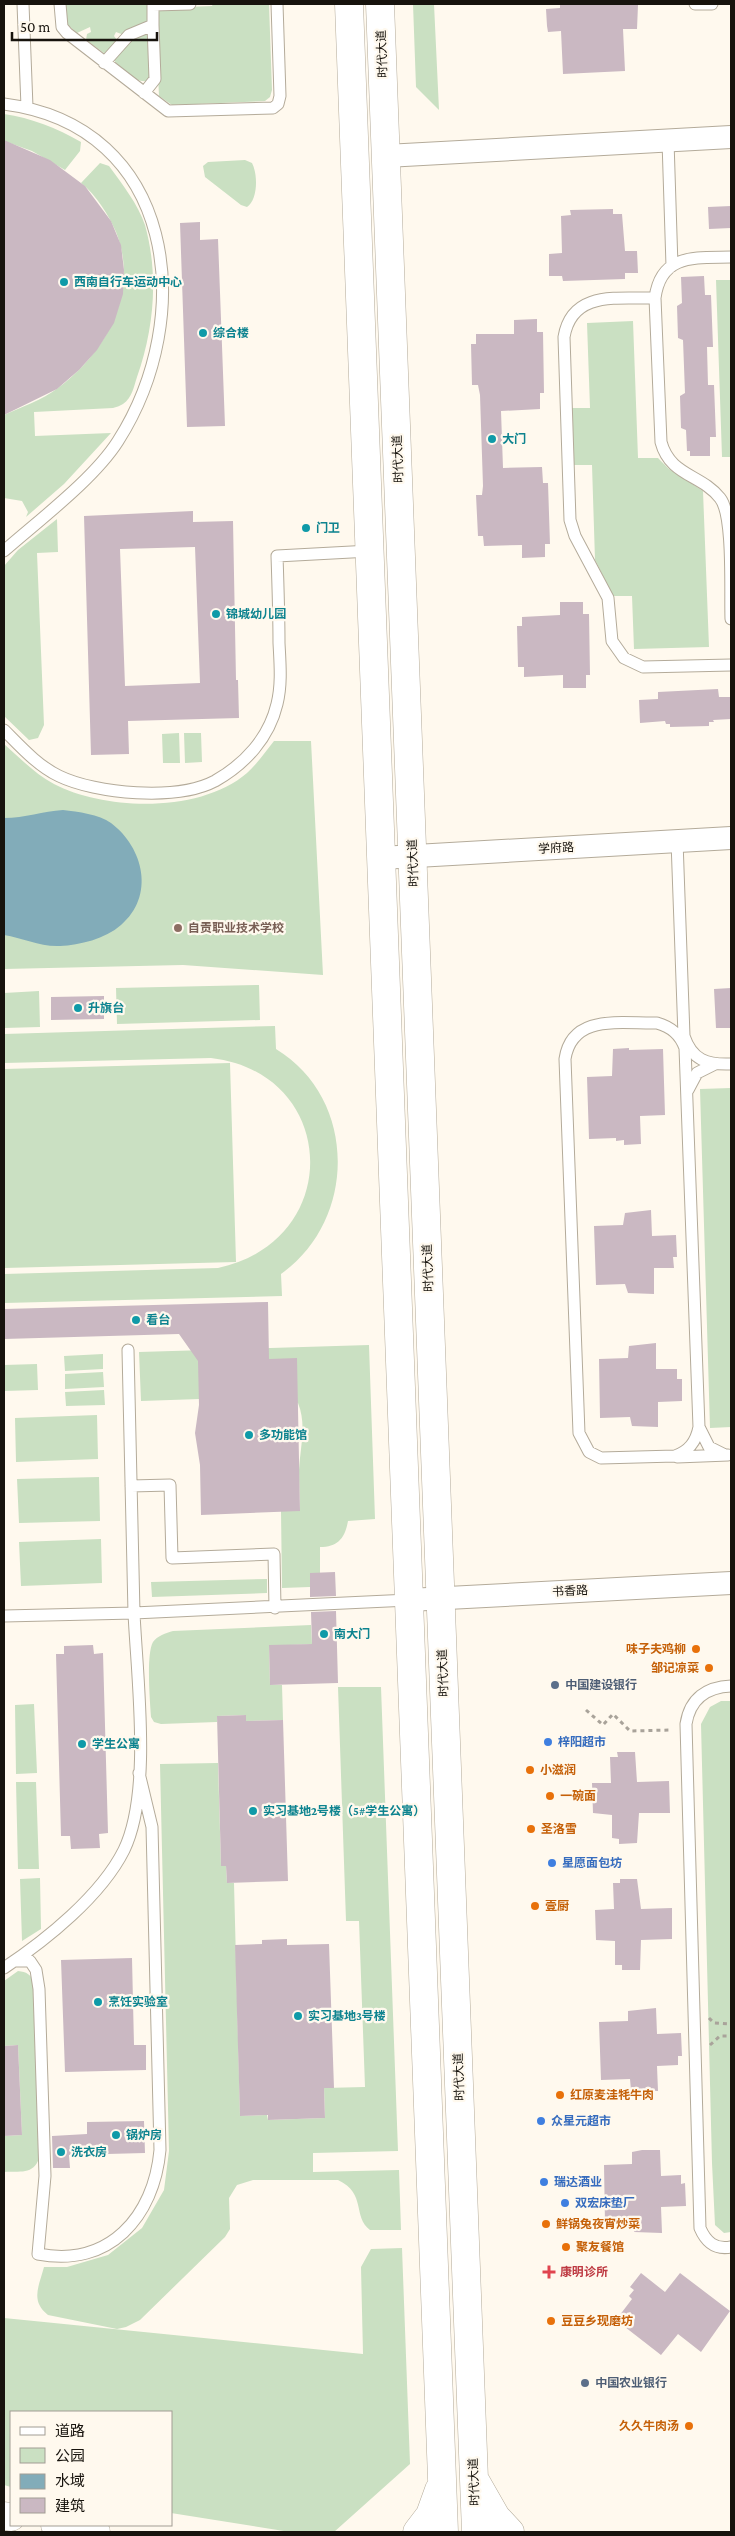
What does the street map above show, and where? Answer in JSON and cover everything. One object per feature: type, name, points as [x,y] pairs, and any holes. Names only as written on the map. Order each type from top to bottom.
[{"type":"main road","points":[[349,4],[444,2532]]},
{"type":"main road","name":"时代大道","points":[[380,4],[476,2532]]},
{"type":"main road","points":[[474,2478],[496,2517],[510,2532]]},
{"type":"main road","points":[[417,2532],[430,2516],[442,2482]]},
{"type":"main road","points":[[61,2526],[96,2532]]},
{"type":"street","points":[[386,156],[731,137]]},
{"type":"street","name":"学府路","points":[[381,858],[731,838]]},
{"type":"street","name":"书香路","points":[[409,1600],[731,1583]]},
{"type":"lane","points":[[23,4],[27,107]]},
{"type":"lane","points":[[60,4],[62,26],[67,34],[168,111],[273,108],[278,104],[280,96],[277,4]]},
{"type":"lane","points":[[144,93],[155,79],[152,5],[190,4]]},
{"type":"lane","points":[[695,4],[712,4]]},
{"type":"lane","points":[[104,63],[129,35],[153,25]]},
{"type":"lane","points":[[4,104],[27,107],[68,123],[98,141],[116,158],[148,208],[156,230],[162,256],[162,307],[159,338],[152,368],[131,420],[117,443],[72,491],[4,551]]},
{"type":"lane","points":[[668,141],[672,266]]},
{"type":"lane","points":[[731,257],[687,259],[672,266],[659,281],[656,298],[660,442],[671,463],[714,492],[724,504],[728,520],[731,618]]},
{"type":"lane","points":[[656,298],[592,301],[576,310],[566,328],[564,347],[571,528],[605,591],[612,641],[624,658],[632,664],[654,668],[731,665]]},
{"type":"lane","points":[[4,730],[36,761],[58,776],[79,785],[105,791],[162,792],[213,782],[239,766],[257,747],[268,729],[278,703],[280,676],[277,556],[370,551]]},
{"type":"lane","points":[[668,1457],[682,1454],[694,1443],[699,1427],[677,841]]},
{"type":"lane","points":[[684,1022],[592,1025],[581,1029],[569,1041],[564,1058],[578,1433],[589,1452],[601,1458],[730,1455]]},
{"type":"lane","points":[[658,1023],[678,1034],[685,1048]]},
{"type":"lane","points":[[684,1036],[694,1055],[707,1063],[731,1064]]},
{"type":"lane","points":[[687,1099],[688,1089],[694,1077],[703,1069],[715,1064]]},
{"type":"lane","points":[[4,1968],[15,1961],[72,1912],[98,1887],[124,1850],[137,1809],[139,1773],[128,1350]]},
{"type":"lane","points":[[699,1427],[709,1447],[730,1455]]},
{"type":"lane","points":[[131,1486],[170,1485],[172,1558],[274,1554],[275,1608]]},
{"type":"lane","points":[[4,1616],[134,1614],[409,1600]]},
{"type":"lane","points":[[731,1686],[713,1688],[700,1695],[690,1706],[686,1729],[700,2228],[712,2245],[722,2248],[731,2247]]},
{"type":"lane","points":[[15,1961],[30,1961],[36,1970],[39,1989],[45,2176],[38,2254],[61,2258],[79,2256],[93,2252],[132,2223],[148,2201],[158,2168],[160,2150],[152,1827],[139,1773]]},
{"type":"path","points":[[586,1710],[603,1725],[613,1714],[630,1731],[686,1729]]},
{"type":"path","points":[[708,2017],[714,2023],[731,2024]]},
{"type":"path","points":[[709,2047],[720,2036],[731,2036]]},
{"type":"green space","points":[[65,4],[149,4],[149,21],[124,35],[116,32],[114,36],[117,40],[108,53],[104,53],[86,40],[87,34],[91,32],[90,27],[77,33],[67,24]]},
{"type":"green space","points":[[213,4],[269,4],[272,90],[270,97],[265,101],[172,105],[159,96],[155,11],[159,8],[212,6]]},
{"type":"green space","points":[[413,4],[434,4],[439,110],[416,87]]},
{"type":"green space","points":[[148,32],[152,74],[147,81],[143,81],[128,75],[114,60],[122,44]]},
{"type":"green space","points":[[4,114],[44,124],[63,132],[81,142],[80,151],[65,170],[32,151],[4,141]]},
{"type":"green space","points":[[245,160],[252,163],[256,180],[253,199],[247,207],[241,205],[205,177],[203,166],[208,162]]},
{"type":"green space","points":[[100,163],[109,166],[134,202],[145,225],[152,263],[153,302],[151,321],[143,359],[132,392],[129,399],[123,404],[113,408],[34,412],[35,436],[111,433],[64,484],[26,517],[28,512],[22,501],[4,498],[4,415],[32,403],[58,388],[91,357],[104,339],[114,319],[121,298],[124,277],[122,254],[116,232],[102,206],[81,183]]},
{"type":"green space","points":[[716,280],[731,280],[731,457],[722,457]]},
{"type":"green space","points":[[633,321],[638,458],[658,458],[669,469],[703,491],[709,647],[634,649],[632,596],[613,596],[595,560],[592,465],[574,465],[572,408],[590,408],[587,323]]},
{"type":"green space","points":[[57,519],[58,552],[37,553],[44,725],[38,738],[29,740],[4,716],[4,566],[18,550]]},
{"type":"green space","points":[[179,733],[180,763],[163,763],[162,734]]},
{"type":"green space","points":[[184,733],[201,733],[202,762],[185,763]]},
{"type":"green space","points":[[274,741],[311,741],[323,975],[183,965],[4,969],[4,744],[40,776],[75,793],[126,803],[153,804],[205,795],[228,786],[247,773]]},
{"type":"green space","points":[[259,985],[260,1020],[117,1024],[116,988]]},
{"type":"green space","points":[[39,991],[40,1027],[4,1028],[4,993]]},
{"type":"green space","points":[[275,1026],[276,1049],[303,1070],[322,1097],[333,1127],[338,1159],[335,1192],[324,1223],[306,1251],[281,1274],[282,1296],[4,1303],[4,1274],[218,1268],[259,1252],[288,1226],[305,1194],[310,1158],[303,1124],[284,1093],[253,1070],[211,1058],[4,1063],[4,1034]]},
{"type":"green space","points":[[230,1063],[236,1262],[4,1268],[4,1069]]},
{"type":"green space","points":[[731,1088],[731,1427],[710,1428],[700,1089]]},
{"type":"green space","points":[[369,1345],[375,1519],[348,1521],[343,1537],[340,1540],[332,1545],[320,1547],[320,1573],[310,1573],[310,1587],[282,1588],[281,1511],[300,1510],[299,1470],[303,1428],[298,1403],[200,1399],[141,1401],[139,1352]]},
{"type":"green space","points":[[103,1354],[103,1369],[65,1371],[64,1356]]},
{"type":"green space","points":[[37,1364],[38,1390],[4,1391],[4,1365]]},
{"type":"green space","points":[[103,1372],[104,1387],[65,1389],[65,1374]]},
{"type":"green space","points":[[104,1390],[105,1405],[66,1406],[65,1392]]},
{"type":"green space","points":[[97,1415],[98,1459],[16,1462],[15,1418]]},
{"type":"green space","points":[[99,1477],[100,1521],[19,1523],[17,1479]]},
{"type":"green space","points":[[101,1539],[102,1583],[21,1586],[19,1542]]},
{"type":"green space","points":[[267,1579],[267,1593],[152,1597],[151,1582]]},
{"type":"green space","points":[[311,1625],[312,1644],[269,1646],[270,1685],[282,1685],[283,1720],[246,1721],[245,1715],[217,1716],[217,1722],[161,1724],[154,1722],[151,1717],[150,1657],[153,1642],[159,1636],[173,1631]]},
{"type":"green space","points":[[338,1687],[381,1687],[398,2151],[313,2153],[313,2172],[399,2170],[401,2230],[370,2230],[361,2218],[353,2192],[338,2180],[253,2180],[237,2185],[229,2198],[230,2229],[225,2237],[140,2320],[117,2329],[48,2315],[39,2304],[37,2293],[44,2267],[67,2267],[108,2255],[142,2228],[164,2190],[169,2151],[160,1764],[218,1763],[221,1866],[226,1866],[227,1883],[234,1883],[240,2116],[267,2115],[268,2120],[325,2118],[324,2088],[365,2087],[359,1921],[346,1921]]},
{"type":"green space","points":[[721,1701],[731,1701],[731,2232],[724,2233],[715,2225],[712,2163],[701,1724],[710,1707]]},
{"type":"green space","points":[[34,1704],[37,1773],[16,1774],[15,1705]]},
{"type":"green space","points":[[16,1782],[36,1782],[39,1869],[18,1869]]},
{"type":"green space","points":[[40,1878],[41,1929],[22,1941],[20,1879]]},
{"type":"green space","points":[[18,1971],[28,1974],[34,1982],[39,2158],[30,2170],[4,2172],[4,2136],[22,2135],[18,2045],[4,2046],[4,1981]]},
{"type":"green space","points":[[402,2248],[410,2464],[334,2532],[290,2532],[172,2513],[172,2411],[10,2411],[10,2487],[4,2485],[4,2318],[363,2354],[361,2267],[371,2249]]},
{"type":"water","points":[[63,810],[101,817],[122,833],[131,845],[138,859],[141,872],[141,887],[132,913],[115,930],[100,938],[84,943],[53,946],[4,935],[4,818]]},
{"type":"building","points":[[560,4],[638,5],[637,29],[623,29],[625,71],[563,74],[561,31],[548,32],[546,9],[560,8]]},
{"type":"building","name":"西南自行车运动中心","points":[[4,140],[50,160],[85,186],[111,221],[121,245],[124,270],[123,294],[114,323],[97,350],[79,370],[57,389],[4,415]]},
{"type":"building","points":[[731,206],[731,228],[709,229],[708,207]]},
{"type":"building","points":[[613,209],[613,214],[622,214],[625,251],[637,251],[638,273],[625,273],[625,279],[563,281],[562,276],[549,276],[549,254],[562,253],[561,216],[571,215],[570,210]]},
{"type":"building","name":"综合楼","points":[[200,222],[200,240],[218,239],[225,426],[187,427],[180,223]]},
{"type":"building","points":[[704,276],[705,295],[711,295],[713,347],[707,347],[708,385],[714,385],[716,437],[710,437],[710,456],[690,456],[690,451],[687,451],[686,430],[681,428],[680,396],[685,393],[683,340],[678,338],[677,306],[682,303],[681,277]]},
{"type":"building","points":[[537,319],[537,332],[543,332],[544,393],[540,393],[540,409],[501,411],[503,468],[542,467],[543,483],[548,483],[550,544],[545,544],[545,557],[522,558],[522,545],[484,546],[483,536],[478,536],[476,495],[482,495],[483,486],[480,395],[478,385],[472,385],[471,344],[476,344],[476,334],[514,334],[514,320]]},
{"type":"building","name":"锦城幼儿园","points":[[193,511],[193,522],[233,521],[236,680],[238,680],[239,718],[128,721],[129,754],[91,755],[84,516]],"holes":[[[195,547],[200,683],[125,686],[120,549]]]},
{"type":"building","points":[[560,602],[583,602],[583,614],[589,614],[590,675],[586,675],[586,688],[563,688],[563,675],[524,677],[524,667],[518,667],[517,626],[522,626],[522,617],[560,615]]},
{"type":"building","points":[[718,689],[719,697],[731,697],[731,719],[713,720],[714,722],[709,722],[709,726],[670,727],[670,724],[666,724],[665,721],[640,723],[639,700],[658,699],[658,692]]},
{"type":"building","points":[[731,988],[731,1028],[716,1028],[714,989]]},
{"type":"building","name":"升旗台","points":[[104,996],[104,1019],[51,1020],[51,997]]},
{"type":"building","points":[[629,1048],[629,1050],[663,1049],[665,1115],[640,1116],[641,1144],[624,1145],[624,1140],[616,1141],[616,1138],[589,1139],[587,1077],[612,1076],[613,1049]]},
{"type":"building","points":[[651,1210],[652,1236],[676,1235],[677,1257],[673,1257],[674,1268],[654,1268],[654,1294],[628,1293],[625,1284],[596,1285],[594,1226],[623,1225],[625,1213]]},
{"type":"building","points":[[268,1302],[269,1359],[297,1358],[300,1511],[201,1515],[200,1465],[195,1433],[199,1405],[198,1361],[179,1334],[4,1339],[4,1309]]},
{"type":"building","points":[[656,1343],[656,1369],[677,1369],[677,1379],[682,1379],[682,1401],[658,1402],[658,1427],[632,1426],[630,1417],[600,1418],[599,1359],[628,1358],[629,1346]]},
{"type":"building","points":[[335,1572],[336,1596],[310,1597],[310,1573]]},
{"type":"building","name":"南大门","points":[[336,1611],[338,1683],[270,1685],[269,1645],[312,1644],[311,1612]]},
{"type":"building","name":"学生公寓","points":[[93,1645],[94,1654],[103,1653],[108,1833],[99,1834],[100,1848],[71,1849],[70,1836],[61,1836],[56,1654],[64,1654],[64,1646]]},
{"type":"building","name":"实习基地2号楼（5#学生公寓）","points":[[246,1715],[246,1721],[283,1720],[288,1881],[227,1883],[226,1866],[221,1866],[217,1716]]},
{"type":"building","points":[[617,1752],[635,1752],[637,1782],[669,1781],[670,1813],[639,1813],[637,1843],[619,1844],[619,1839],[612,1838],[612,1815],[593,1813],[592,1783],[611,1783],[610,1757],[618,1757]]},
{"type":"building","points":[[620,1879],[637,1879],[641,1909],[672,1908],[672,1939],[641,1940],[640,1970],[622,1970],[622,1965],[615,1965],[615,1941],[596,1940],[595,1910],[614,1909],[613,1883],[620,1883]]},
{"type":"building","name":"实习基地3号楼","points":[[287,1939],[287,1945],[329,1944],[334,2088],[324,2088],[325,2118],[268,2120],[268,2115],[240,2116],[235,1945],[262,1944],[262,1940]]},
{"type":"building","name":"烹饪实验室","points":[[132,1958],[134,2045],[146,2045],[146,2070],[65,2072],[61,1960]]},
{"type":"building","points":[[656,2008],[657,2034],[681,2033],[682,2056],[678,2056],[678,2065],[657,2066],[658,2091],[631,2090],[630,2079],[601,2080],[599,2022],[628,2021],[628,2011]]},
{"type":"building","points":[[18,2045],[22,2135],[4,2136],[4,2046]]},
{"type":"building","name":"锅炉房","points":[[144,2121],[145,2153],[69,2155],[70,2168],[53,2168],[52,2136],[87,2134],[87,2122]]},
{"type":"building","points":[[660,2150],[661,2176],[681,2175],[681,2184],[685,2183],[686,2206],[661,2207],[662,2233],[634,2232],[634,2222],[605,2223],[604,2165],[632,2164],[632,2152]]},
{"type":"building","points":[[641,2273],[665,2292],[680,2273],[730,2311],[701,2352],[678,2334],[661,2355],[616,2320],[632,2299],[629,2296],[634,2290],[630,2287]]},
{"type":"place","name":"西南自行车运动中心","points":[[64,282]]},
{"type":"place","name":"综合楼","points":[[203,333]]},
{"type":"place","name":"大门","points":[[492,439]]},
{"type":"place","name":"门卫","points":[[306,528]]},
{"type":"place","name":"锦城幼儿园","points":[[216,614]]},
{"type":"place","name":"自贡职业技术学校","points":[[178,928]]},
{"type":"place","name":"升旗台","points":[[78,1008]]},
{"type":"place","name":"看台","points":[[136,1320]]},
{"type":"place","name":"多功能馆","points":[[249,1435]]},
{"type":"place","name":"南大门","points":[[324,1634]]},
{"type":"place","name":"味子夫鸡柳","points":[[696,1649]]},
{"type":"place","name":"邹记凉菜","points":[[709,1668]]},
{"type":"place","name":"中国建设银行","points":[[555,1685]]},
{"type":"place","name":"梓阳超市","points":[[548,1742]]},
{"type":"place","name":"学生公寓","points":[[82,1744]]},
{"type":"place","name":"小滋润","points":[[530,1770]]},
{"type":"place","name":"一碗面","points":[[550,1796]]},
{"type":"place","name":"实习基地2号楼（5#学生公寓）","points":[[253,1811]]},
{"type":"place","name":"圣洛雪","points":[[531,1829]]},
{"type":"place","name":"星愿面包坊","points":[[552,1863]]},
{"type":"place","name":"壹厨","points":[[535,1906]]},
{"type":"place","name":"烹饪实验室","points":[[98,2002]]},
{"type":"place","name":"实习基地3号楼","points":[[298,2016]]},
{"type":"place","name":"红原麦洼牦牛肉","points":[[560,2095]]},
{"type":"place","name":"众星元超市","points":[[541,2121]]},
{"type":"place","name":"锅炉房","points":[[116,2135]]},
{"type":"place","name":"洗衣房","points":[[61,2152]]},
{"type":"place","name":"瑞达酒业","points":[[544,2182]]},
{"type":"place","name":"双宏床垫厂","points":[[565,2203]]},
{"type":"place","name":"鲜锅兔夜宵炒菜","points":[[546,2224]]},
{"type":"place","name":"聚友餐馆","points":[[566,2247]]},
{"type":"place","name":"康明诊所","points":[[549,2272]]},
{"type":"place","name":"豆豆乡现磨坊","points":[[551,2321]]},
{"type":"place","name":"中国农业银行","points":[[585,2383]]},
{"type":"place","name":"久久牛肉汤","points":[[689,2426]]}]
